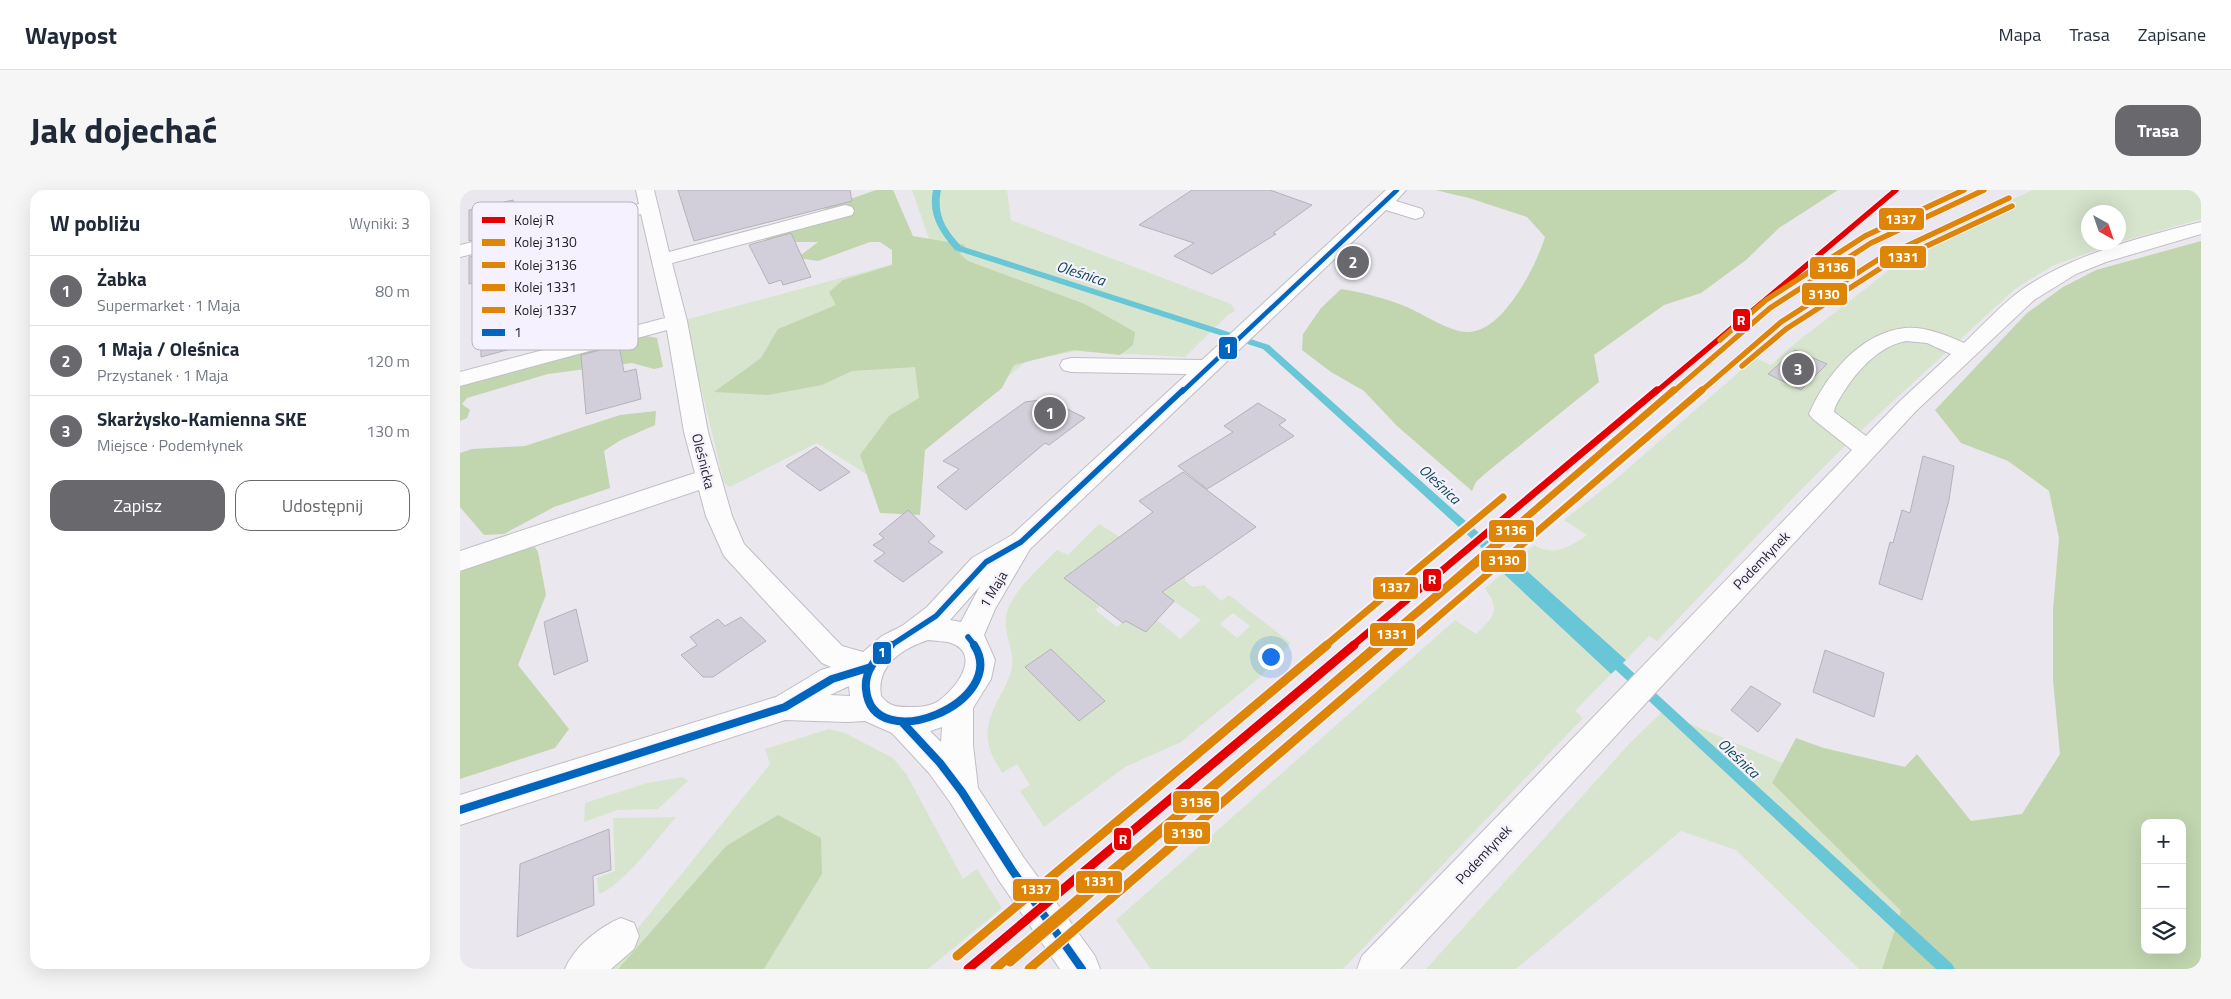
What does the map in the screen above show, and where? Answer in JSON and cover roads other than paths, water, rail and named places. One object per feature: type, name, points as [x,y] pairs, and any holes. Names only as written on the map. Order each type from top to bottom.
[{"type":"street","name":"1 Maja","points":[[913,633],[937,615],[982,565],[1021,542],[1397,190]]},
{"type":"street","points":[[632,202],[646,198]]},
{"type":"street","name":"Oleśnicka","points":[[646,198],[676,321],[696,432],[719,516],[733,549],[832,655],[871,667]]},
{"type":"street","points":[[1382,203],[1415,213]]},
{"type":"street","points":[[660,260],[845,211]]},
{"type":"street","name":"Podemłynek","points":[[1375,969],[1599,730],[1908,406],[2026,296],[2069,270],[2125,249],[2201,228]]},
{"type":"street","points":[[638,331],[676,321]]},
{"type":"street","points":[[1867,449],[1820,414],[1834,389],[1862,355],[1878,343],[1906,334],[1939,339],[1966,352]]},
{"type":"street","points":[[460,379],[568,350]]},
{"type":"street","points":[[1071,365],[1214,361]]},
{"type":"street","points":[[460,561],[708,478]]},
{"type":"street","name":"1 Maja","points":[[968,637],[982,606],[1021,542]]},
{"type":"street","points":[[943,629],[968,637],[976,646],[980,656],[981,668],[973,687],[958,704],[930,719],[902,722],[879,714],[871,707],[866,698],[865,688],[871,667],[887,647],[913,633],[943,629]]},
{"type":"street","points":[[460,810],[785,707],[832,679],[871,667]]},
{"type":"street","points":[[958,704],[957,745],[962,792]]},
{"type":"street","points":[[785,707],[847,710],[871,707]]},
{"type":"street","points":[[902,722],[940,763],[962,792],[1012,870],[1082,969]]},
{"type":"street","points":[[583,969],[621,936]]},
{"type":"water","points":[[1516,561],[1626,660],[1611,674],[1503,573]]},
{"type":"waterway","name":"Oleśnica","points":[[937,190],[935,199],[936,215],[942,229],[958,248],[1266,347],[1521,577]]},
{"type":"waterway","name":"Oleśnica","points":[[1608,656],[1947,969]]},
{"type":"rail line","name":"R","points":[[968,969],[1896,190]]},
{"type":"rail line","name":"1337","points":[[1720,340],[1766,300],[1865,236],[1964,190]]},
{"type":"rail line","name":"3136","points":[[1010,962],[1770,308],[1871,243],[1984,190]]},
{"type":"rail line","name":"3130","points":[[1029,969],[1781,322],[1879,259],[2009,198]]},
{"type":"rail line","name":"1331","points":[[1742,366],[1786,329],[1884,266],[2012,206]]},
{"type":"rail line","name":"1337","points":[[957,956],[1503,497]]},
{"type":"rail line","name":"1331","points":[[995,969],[1525,523]]},
{"type":"place","name":"1 Maja / Oleśnica","points":[[1353,262]]},
{"type":"place","name":"Skarżysko-Kamienna SKE","points":[[1798,369]]},
{"type":"place","name":"Żabka","points":[[1050,413]]}]
